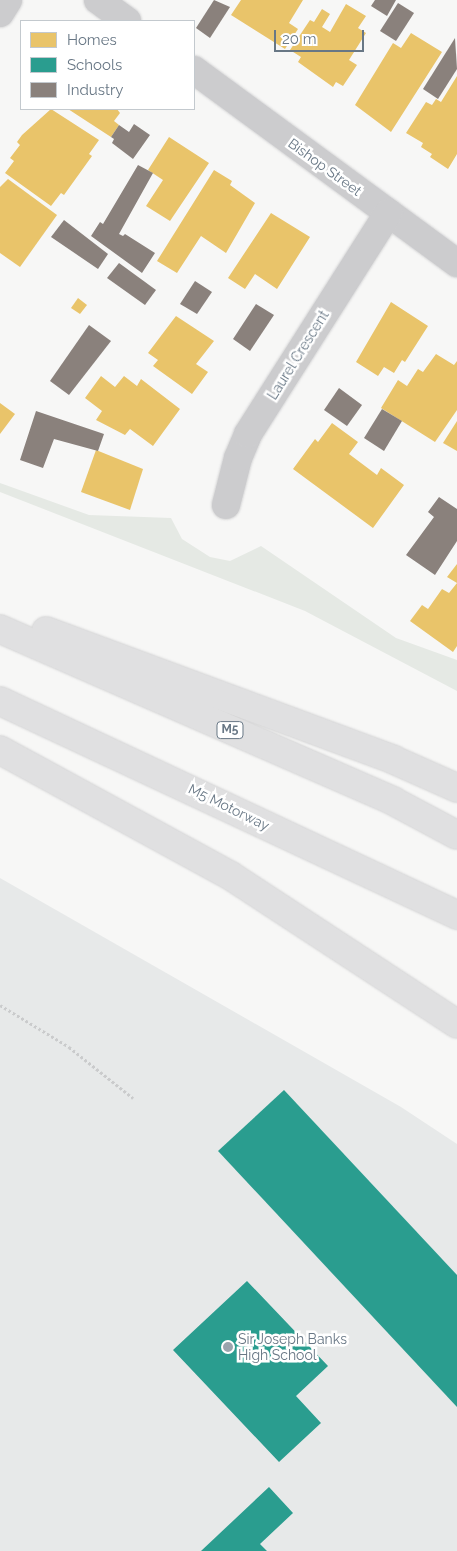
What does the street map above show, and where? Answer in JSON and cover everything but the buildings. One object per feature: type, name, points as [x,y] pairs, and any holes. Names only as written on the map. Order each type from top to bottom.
[{"type":"highway","points":[[0,614],[394,760],[457,788]]},
{"type":"highway","name":"M5","points":[[0,629],[393,802],[457,835]]},
{"type":"highway","name":"M5 Motorway","points":[[0,700],[457,915]]},
{"type":"highway","points":[[0,750],[231,876],[457,1024]]},
{"type":"street","points":[[0,13],[8,0]]},
{"type":"street","points":[[98,0],[126,20]]},
{"type":"street","name":"Bishop Street","points":[[195,71],[457,263]]},
{"type":"street","name":"Laurel Crescent","points":[[226,505],[238,458],[248,434],[388,213]]},
{"type":"path","points":[[0,1005],[69,1047],[133,1098]]},
{"type":"shaded area","points":[[0,483],[89,515],[171,518],[182,539],[210,557],[230,561],[261,546],[396,638],[457,660],[457,691],[305,611],[0,492]]},
{"type":"shaded area","name":"Sir Joseph Banks High School","points":[[0,878],[401,1107],[457,1144],[457,1551],[0,1551]]},
{"type":"place","name":"Sir Joseph Banks High School","points":[[228,1347]]}]
